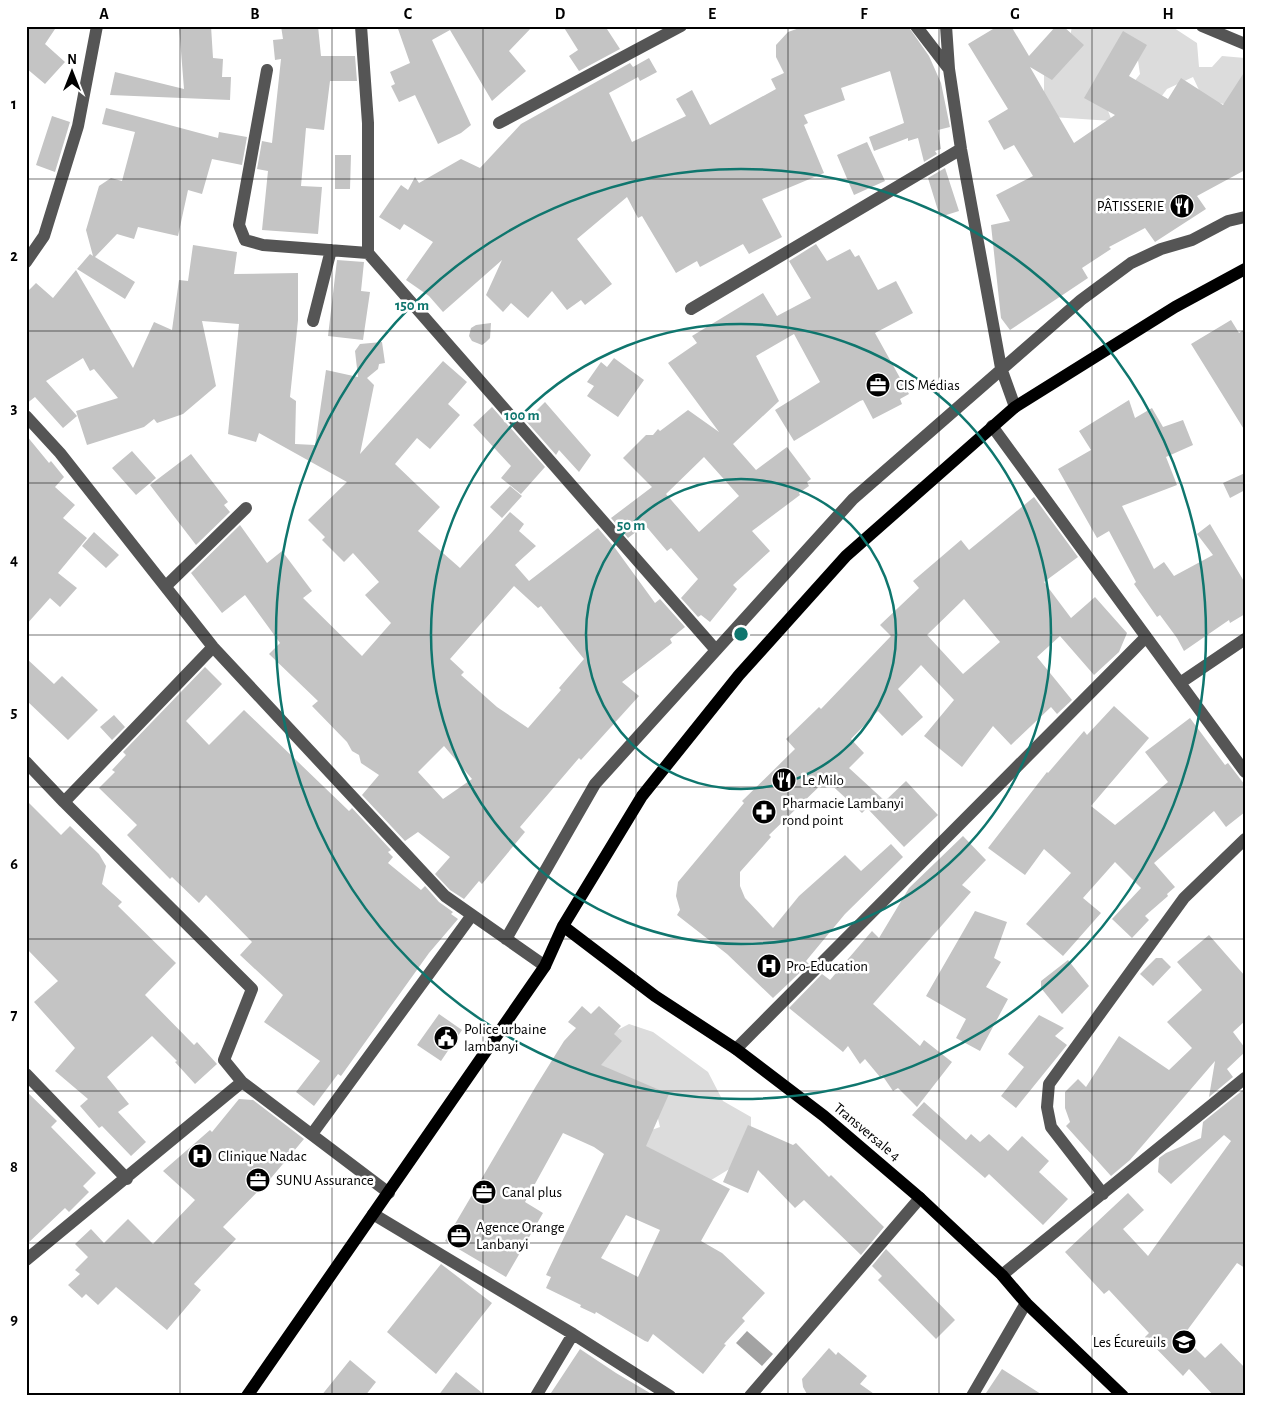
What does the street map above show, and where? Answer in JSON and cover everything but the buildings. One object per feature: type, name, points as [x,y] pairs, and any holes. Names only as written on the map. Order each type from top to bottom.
[{"type":"main road","points":[[246,1396],[389,1193],[544,966],[563,926],[642,796],[739,675],[846,556],[1014,407],[1175,307],[1245,270]]},
{"type":"main road","name":"Transversale 4","points":[[563,926],[655,996],[736,1049],[824,1116],[920,1198],[1002,1275],[1026,1303],[1123,1396]]},
{"type":"street","points":[[26,262],[44,236],[78,126],[97,26]]},
{"type":"street","points":[[361,26],[368,123],[368,253],[715,649]]},
{"type":"street","points":[[499,123],[682,26]]},
{"type":"street","points":[[916,26],[949,69]]},
{"type":"street","points":[[946,26],[949,69],[961,149],[1001,368],[1014,407]]},
{"type":"street","points":[[1202,26],[1245,44]]},
{"type":"street","points":[[268,70],[239,225],[241,233],[245,240],[253,244],[368,253]]},
{"type":"street","points":[[690,309],[961,149]]},
{"type":"street","points":[[506,939],[595,784],[852,499],[1081,300],[1131,263],[1160,249],[1192,240],[1228,221],[1245,217]]},
{"type":"street","points":[[313,321],[331,250]]},
{"type":"street","points":[[26,416],[60,453],[213,647],[446,896],[544,966]]},
{"type":"street","points":[[992,426],[1245,772]]},
{"type":"street","points":[[166,586],[246,508]]},
{"type":"street","points":[[736,1049],[1146,637]]},
{"type":"street","points":[[1180,683],[1245,639]]},
{"type":"street","points":[[64,802],[213,647]]},
{"type":"street","points":[[26,762],[252,989],[224,1060],[242,1082],[389,1193]]},
{"type":"street","points":[[1103,1194],[1051,1127],[1047,1107],[1049,1084],[1184,898],[1245,839]]},
{"type":"street","points":[[312,1134],[472,915]]},
{"type":"street","points":[[26,1074],[126,1179]]},
{"type":"street","points":[[1002,1275],[1245,1078]]},
{"type":"street","points":[[26,1260],[242,1082]]},
{"type":"street","points":[[750,1396],[920,1198]]},
{"type":"street","points":[[373,1214],[573,1334],[670,1396]]},
{"type":"street","points":[[972,1396],[1026,1303]]},
{"type":"street","points":[[536,1396],[573,1334]]},
{"type":"shaded area","points":[[1072,26],[1171,26],[1197,43],[1199,67],[1212,67],[1222,56],[1245,58],[1245,86],[1231,105],[1204,101],[1193,77],[1167,89],[1146,117],[1127,91],[1140,74],[1136,47],[1099,88],[1112,121],[1052,117],[1044,105],[1044,74],[1068,49]]},
{"type":"shaded area","points":[[629,1024],[653,1032],[708,1072],[723,1101],[751,1117],[751,1133],[736,1165],[703,1185],[643,1149],[643,1133],[660,1127],[652,1094],[568,1056]]},
{"type":"shaded area","points":[[747,1331],[773,1354],[762,1366],[736,1343]]},
{"type":"place","name":"PÂTISSERIE","points":[[1182,206]]},
{"type":"place","name":"CIS Médias","points":[[878,385]]},
{"type":"place","name":"Le Milo","points":[[784,780]]},
{"type":"place","name":"Pharmacie Lambanyi rond point","points":[[764,812]]},
{"type":"place","name":"Pro-Education","points":[[769,966]]},
{"type":"place","name":"Police urbaine lambanyi","points":[[446,1038]]},
{"type":"place","name":"Clinique Nadac","points":[[200,1156]]},
{"type":"place","name":"SUNU Assurance","points":[[258,1180]]},
{"type":"place","name":"Canal plus","points":[[484,1192]]},
{"type":"place","name":"Agence Orange Lanbanyi","points":[[459,1236]]},
{"type":"place","name":"Les Écureuils","points":[[1184,1342]]}]
